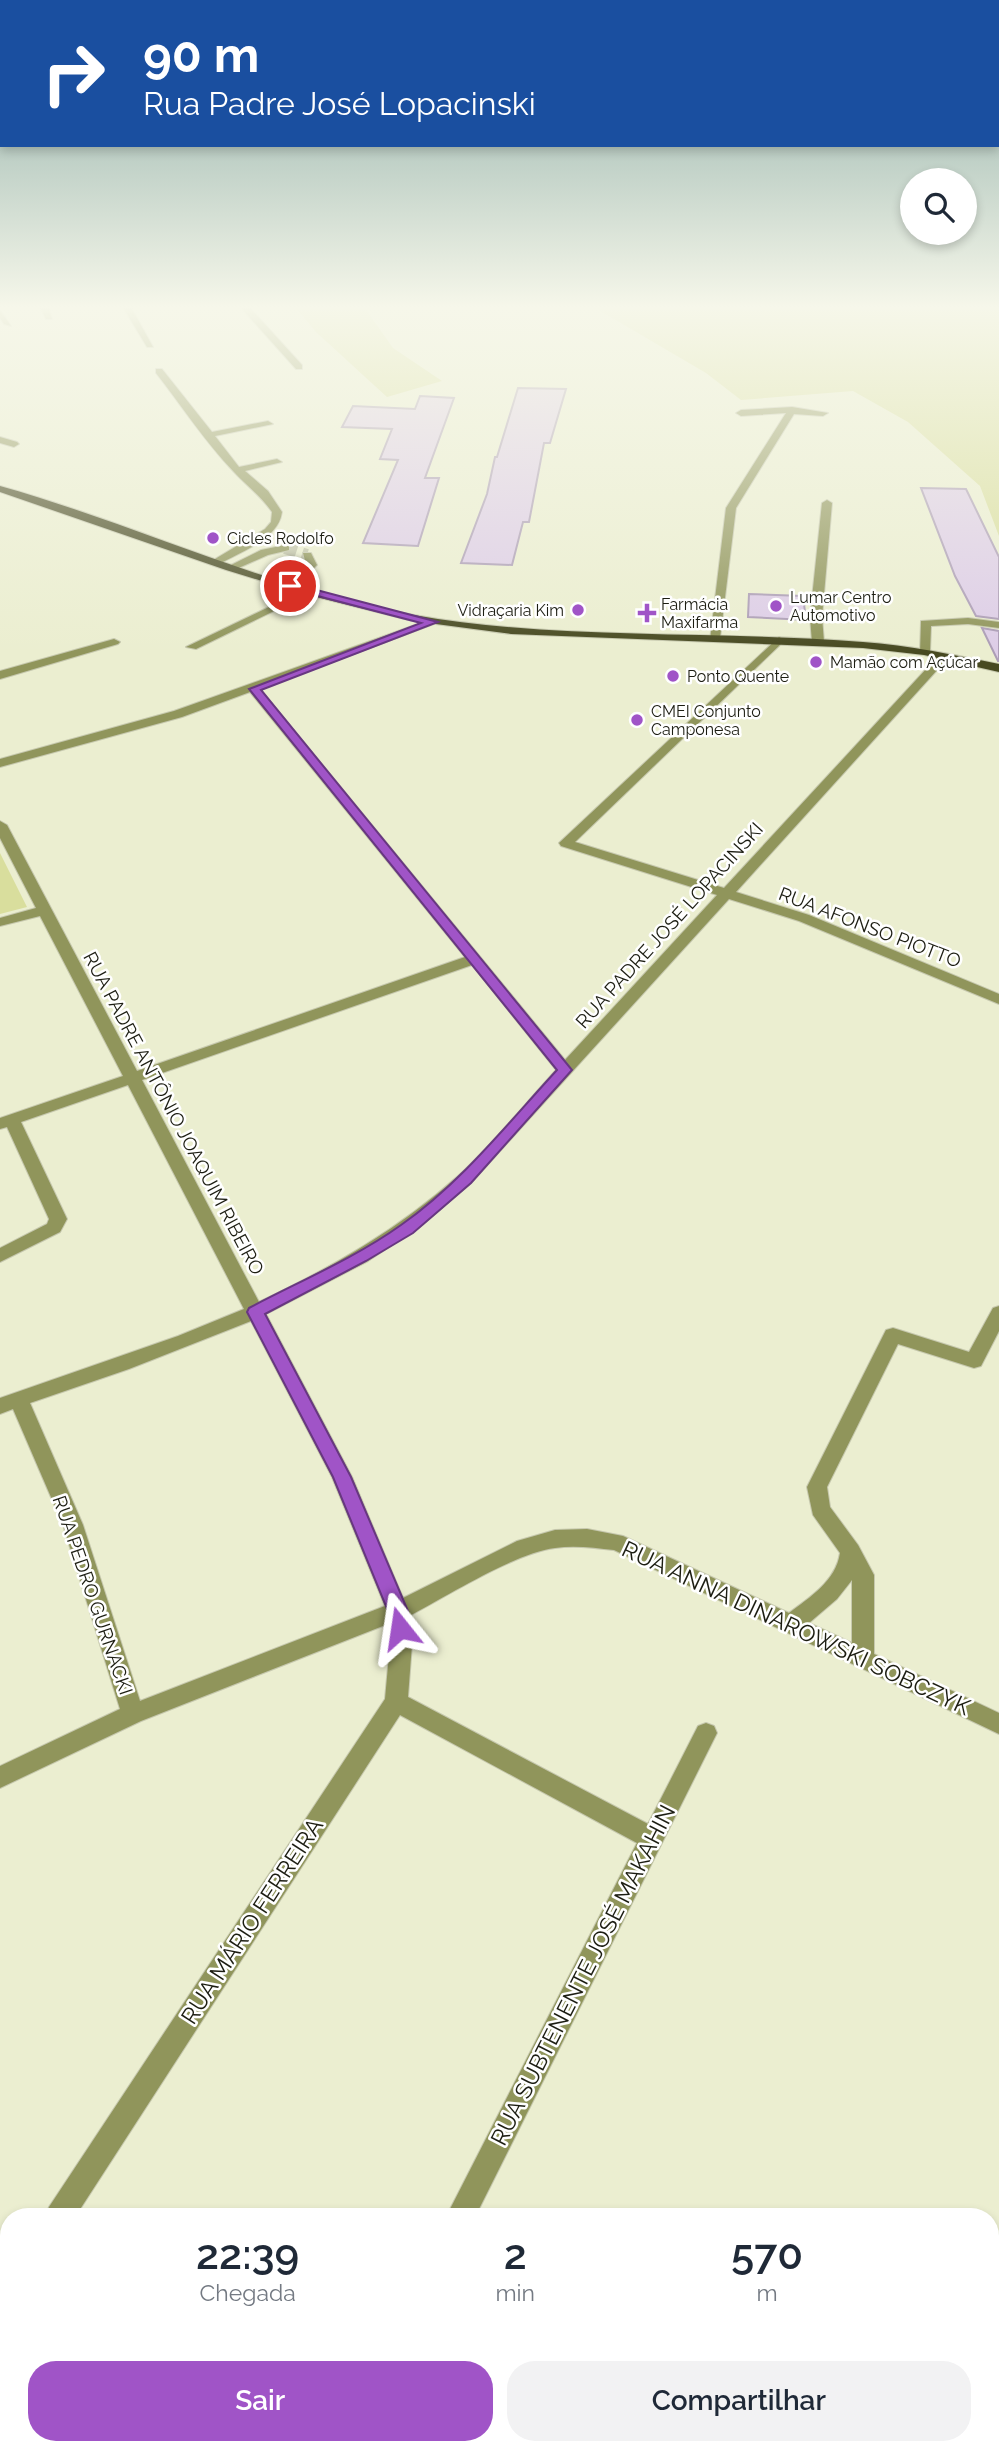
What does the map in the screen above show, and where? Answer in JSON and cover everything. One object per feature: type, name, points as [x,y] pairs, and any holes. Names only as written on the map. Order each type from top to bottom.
[{"type":"main road","points":[[0,489],[308,592],[433,622],[532,632],[818,642],[924,652],[999,668]]},
{"type":"street","points":[[199,424],[237,470],[264,493],[276,512],[276,522],[269,531],[215,562]]},
{"type":"street","points":[[208,435],[268,424]]},
{"type":"street","points":[[714,638],[731,508],[784,424]]},
{"type":"street","points":[[0,440],[14,444]]},
{"type":"street","points":[[237,470],[278,463]]},
{"type":"street","points":[[818,642],[816,617],[827,503]]},
{"type":"street","points":[[230,568],[265,552],[285,548]]},
{"type":"street","points":[[290,586],[312,565],[307,555]]},
{"type":"street","points":[[192,647],[308,592]]},
{"type":"street","points":[[924,652],[925,623],[968,621],[999,625]]},
{"type":"street","points":[[0,763],[133,728],[254,689],[433,622]]},
{"type":"street","name":"RUA AFONSO PIOTTO","points":[[779,640],[566,843],[830,927],[999,999]]},
{"type":"street","points":[[0,675],[114,642]]},
{"type":"street","name":"RUA PADRE JOSÉ LOPACINSKI","points":[[10,1403],[129,1362],[255,1312],[407,1229],[465,1179],[944,656]]},
{"type":"street","points":[[254,689],[565,1070]]},
{"type":"street","name":"RUA PADRE ANTÔNIO JOAQUIM RIBEIRO","points":[[0,825],[342,1477],[398,1611]]},
{"type":"street","points":[[0,922],[45,910]]},
{"type":"street","points":[[0,1256],[54,1228],[58,1219],[6,1122],[475,959]]},
{"type":"street","points":[[863,1659],[863,1575],[851,1551],[820,1508],[817,1487],[893,1335],[974,1362],[999,1313]]},
{"type":"street","name":"RUA PEDRO GURNACKI","points":[[10,1403],[73,1525],[133,1714]]},
{"type":"street","name":"RUA ANNA DINAROWSKI SOBCZYK","points":[[0,1777],[133,1714],[398,1611],[524,1547],[555,1539],[587,1538],[616,1542],[644,1553],[999,1724]]},
{"type":"street","points":[[791,1625],[843,1578],[851,1563],[851,1551]]},
{"type":"street","name":"RUA MÁRIO FERREIRA","points":[[65,2208],[396,1702],[401,1644],[398,1611]]},
{"type":"street","points":[[396,1702],[653,1839]]},
{"type":"street","name":"RUA SUBTENENTE JOSÉ MAKAHIN","points":[[465,2208],[706,1733]]},
{"type":"green space","points":[[910,424],[999,424],[999,536],[980,486]]},
{"type":"green space","points":[[0,853],[27,907],[0,914]]},
{"type":"building","points":[[344,424],[445,424],[425,478],[439,478],[418,546],[363,543],[398,460],[380,459],[392,429],[342,427]]},
{"type":"building","points":[[507,424],[556,424],[550,443],[544,443],[529,522],[523,522],[512,565],[461,563],[487,494]]},
{"type":"building","points":[[921,488],[966,489],[999,557],[999,619],[976,616],[955,576]]},
{"type":"building","name":"Lumar Centro Automotivo","points":[[749,594],[803,596],[806,620],[748,617]]},
{"type":"building","points":[[982,628],[999,631],[999,661],[998,661]]},
{"type":"tunnel","points":[[285,548],[307,555]]},
{"type":"place","name":"Cicles Rodolfo","points":[[213,538]]},
{"type":"place","name":"Lumar Centro Automotivo","points":[[776,606]]},
{"type":"place","name":"Vidraçaria Kim","points":[[578,610]]},
{"type":"place","name":"Farmácia Maxifarma","points":[[647,613]]},
{"type":"place","name":"Mamão com Açúcar","points":[[816,662]]},
{"type":"place","name":"Ponto Quente","points":[[673,676]]},
{"type":"place","name":"CMEI Conjunto Camponesa","points":[[637,720]]},
{"type":"route","points":[[290,586],[391,614],[433,622],[254,689],[565,1070],[465,1179],[407,1229],[255,1312],[342,1477],[398,1611],[400,1628]]}]
